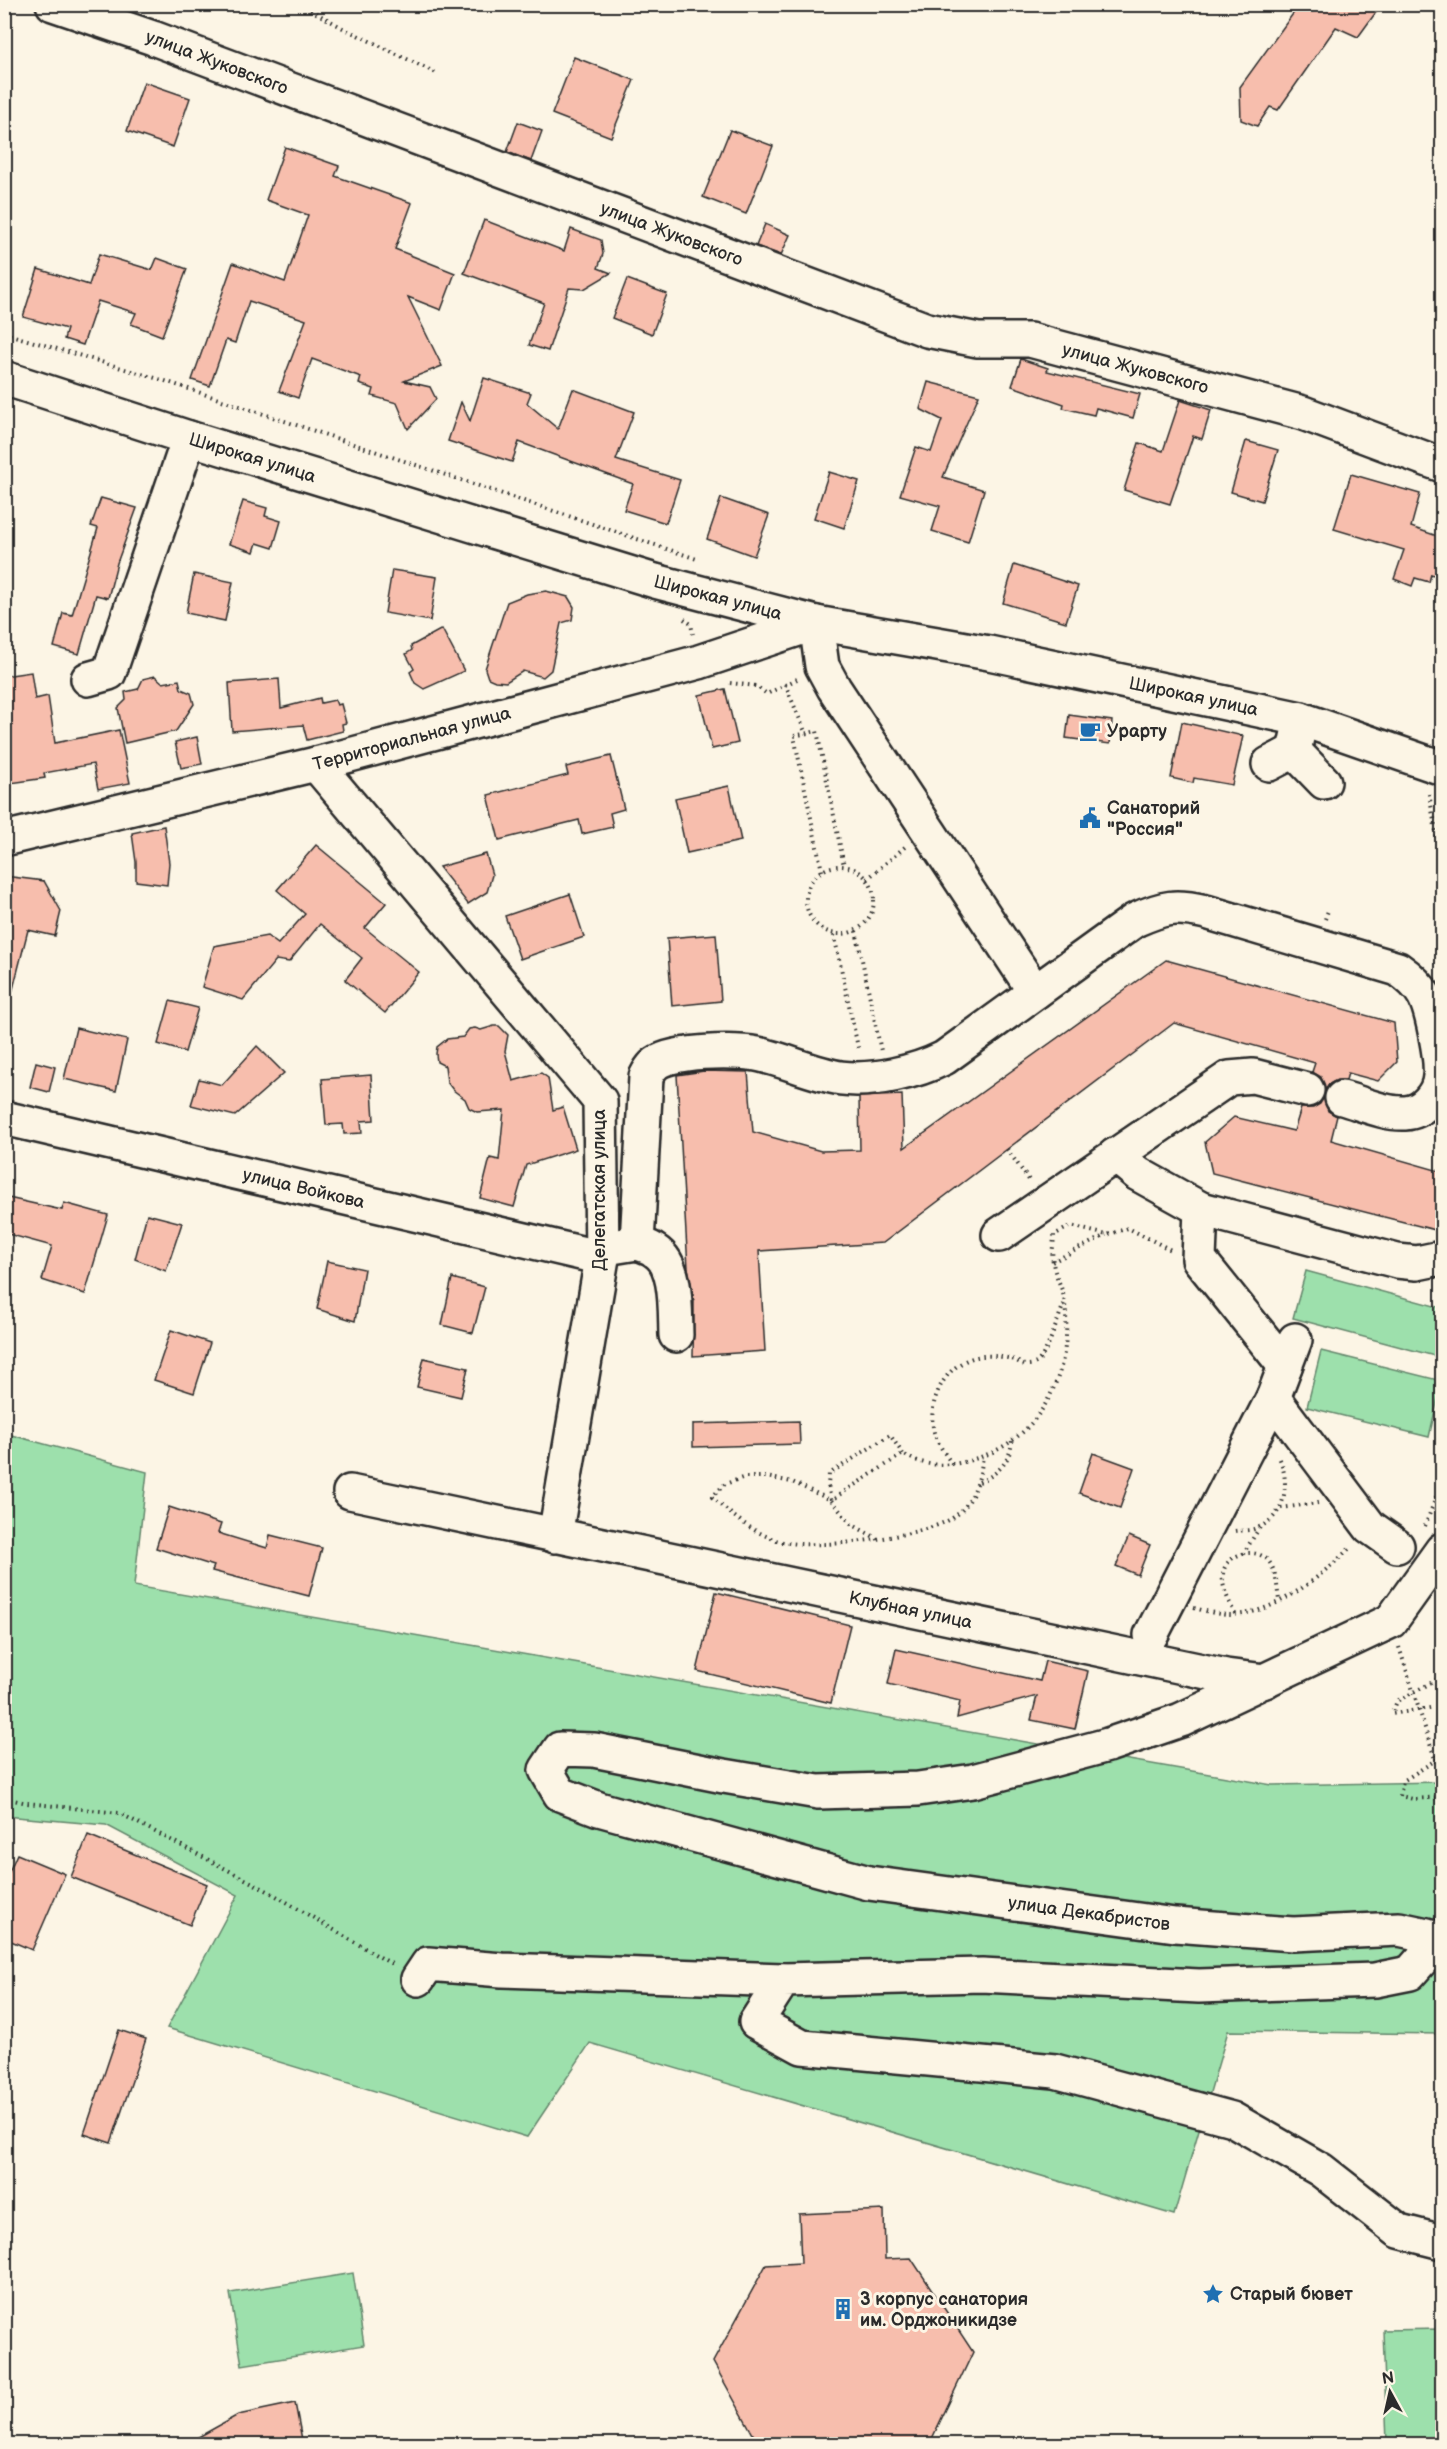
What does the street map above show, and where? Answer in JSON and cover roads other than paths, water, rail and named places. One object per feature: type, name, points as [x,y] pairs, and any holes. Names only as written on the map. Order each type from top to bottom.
[{"type":"street","name":"улица Жуковского","points":[[53,4],[153,38],[927,330],[978,340],[1030,340],[1303,413],[1443,465]]},
{"type":"street","name":"Широкая улица","points":[[4,378],[189,438],[655,581],[816,623],[989,653],[1301,719],[1434,775]]},
{"type":"street","points":[[88,679],[109,673],[189,438]]},
{"type":"street","points":[[816,623],[822,666],[1035,992]]},
{"type":"street","name":"Территориальная улица","points":[[4,839],[316,764],[699,662],[816,623]]},
{"type":"street","points":[[1301,719],[1282,758],[1324,782]]},
{"type":"street","name":"Делегатская улица","points":[[316,764],[600,1101],[617,1249],[555,1536]]},
{"type":"street","points":[[617,1249],[646,1077],[654,1064],[672,1057],[694,1053],[722,1052],[756,1054],[842,1078],[863,1078],[922,1069],[944,1058],[1135,920],[1157,910],[1182,907],[1398,969],[1412,979],[1424,994],[1432,1014],[1440,1076],[1436,1093],[1423,1107],[1406,1113],[1341,1098]]},
{"type":"street","points":[[999,1235],[1229,1078],[1253,1076],[1307,1090]]},
{"type":"street","name":"улица Войкова","points":[[4,1118],[617,1249],[656,1251],[668,1269],[675,1292],[676,1335]]},
{"type":"street","points":[[1115,1155],[1138,1174],[1202,1209],[1397,1261],[1417,1263],[1441,1258]]},
{"type":"street","points":[[1151,1635],[1273,1398],[1290,1353],[1199,1259],[1202,1209]]},
{"type":"street","points":[[1273,1398],[1370,1527],[1397,1546]]},
{"type":"street","name":"Клубная улица","points":[[350,1492],[1226,1676],[1265,1681]]},
{"type":"street","name":"улица Декабристов","points":[[783,1980],[982,1975],[1199,1986],[1375,1980],[1410,1973],[1425,1956],[1427,1935],[1399,1929],[1293,1934],[1175,1925],[869,1883],[600,1809],[560,1794],[546,1770],[560,1749],[594,1749],[724,1776],[818,1792],[918,1789],[973,1781],[1108,1745],[1182,1720],[1391,1621],[1442,1553]]},
{"type":"street","points":[[418,1979],[428,1964],[502,1970],[783,1980]]},
{"type":"street","points":[[783,1980],[756,2022],[802,2047],[1055,2071],[1232,2119],[1322,2170],[1399,2231],[1443,2242]]},
{"type":"place","name":"Урарту","points":[[1090,731]]},
{"type":"place","name":"Санаторий \"Россия\"","points":[[1090,818]]},
{"type":"place","name":"Старый бювет","points":[[1213,2294]]},
{"type":"place","name":"3 корпус санатория им. Орджоникидзе","points":[[843,2309]]}]
